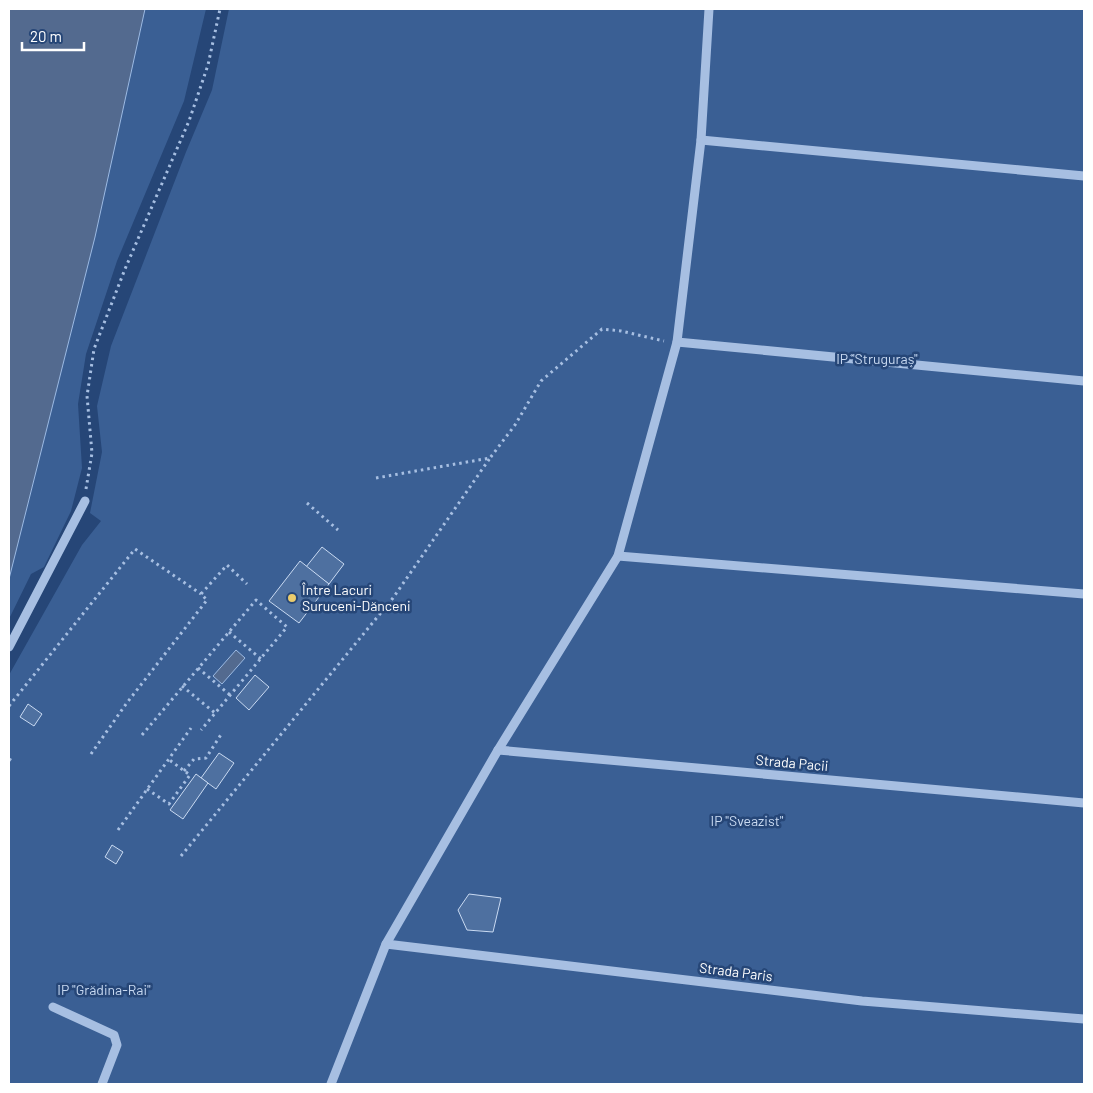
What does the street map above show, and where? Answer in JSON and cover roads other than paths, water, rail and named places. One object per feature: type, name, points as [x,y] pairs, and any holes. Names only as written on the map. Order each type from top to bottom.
[{"type":"street","points":[[331,1084],[386,944],[498,750],[618,556],[677,342],[701,140],[709,9]]},
{"type":"street","points":[[701,140],[1084,176]]},
{"type":"street","points":[[677,342],[1084,381]]},
{"type":"street","points":[[9,647],[84,502]]},
{"type":"street","points":[[618,556],[1084,594]]},
{"type":"street","name":"Strada Pacii","points":[[498,750],[1084,803]]},
{"type":"street","name":"Strada Paris","points":[[386,944],[862,1001],[1084,1019]]},
{"type":"street","points":[[53,1007],[114,1035],[117,1045],[102,1084]]},
{"type":"place","name":"Între Lacuri Suruceni-Dănceni","points":[[292,598]]},
{"type":"park label","name":"IP \"Struguraș\"","points":[[877,359]]},
{"type":"park label","name":"IP \"Sveazist\"","points":[[747,821]]},
{"type":"park label","name":"IP \"Grădina-Rai\"","points":[[104,990]]}]
